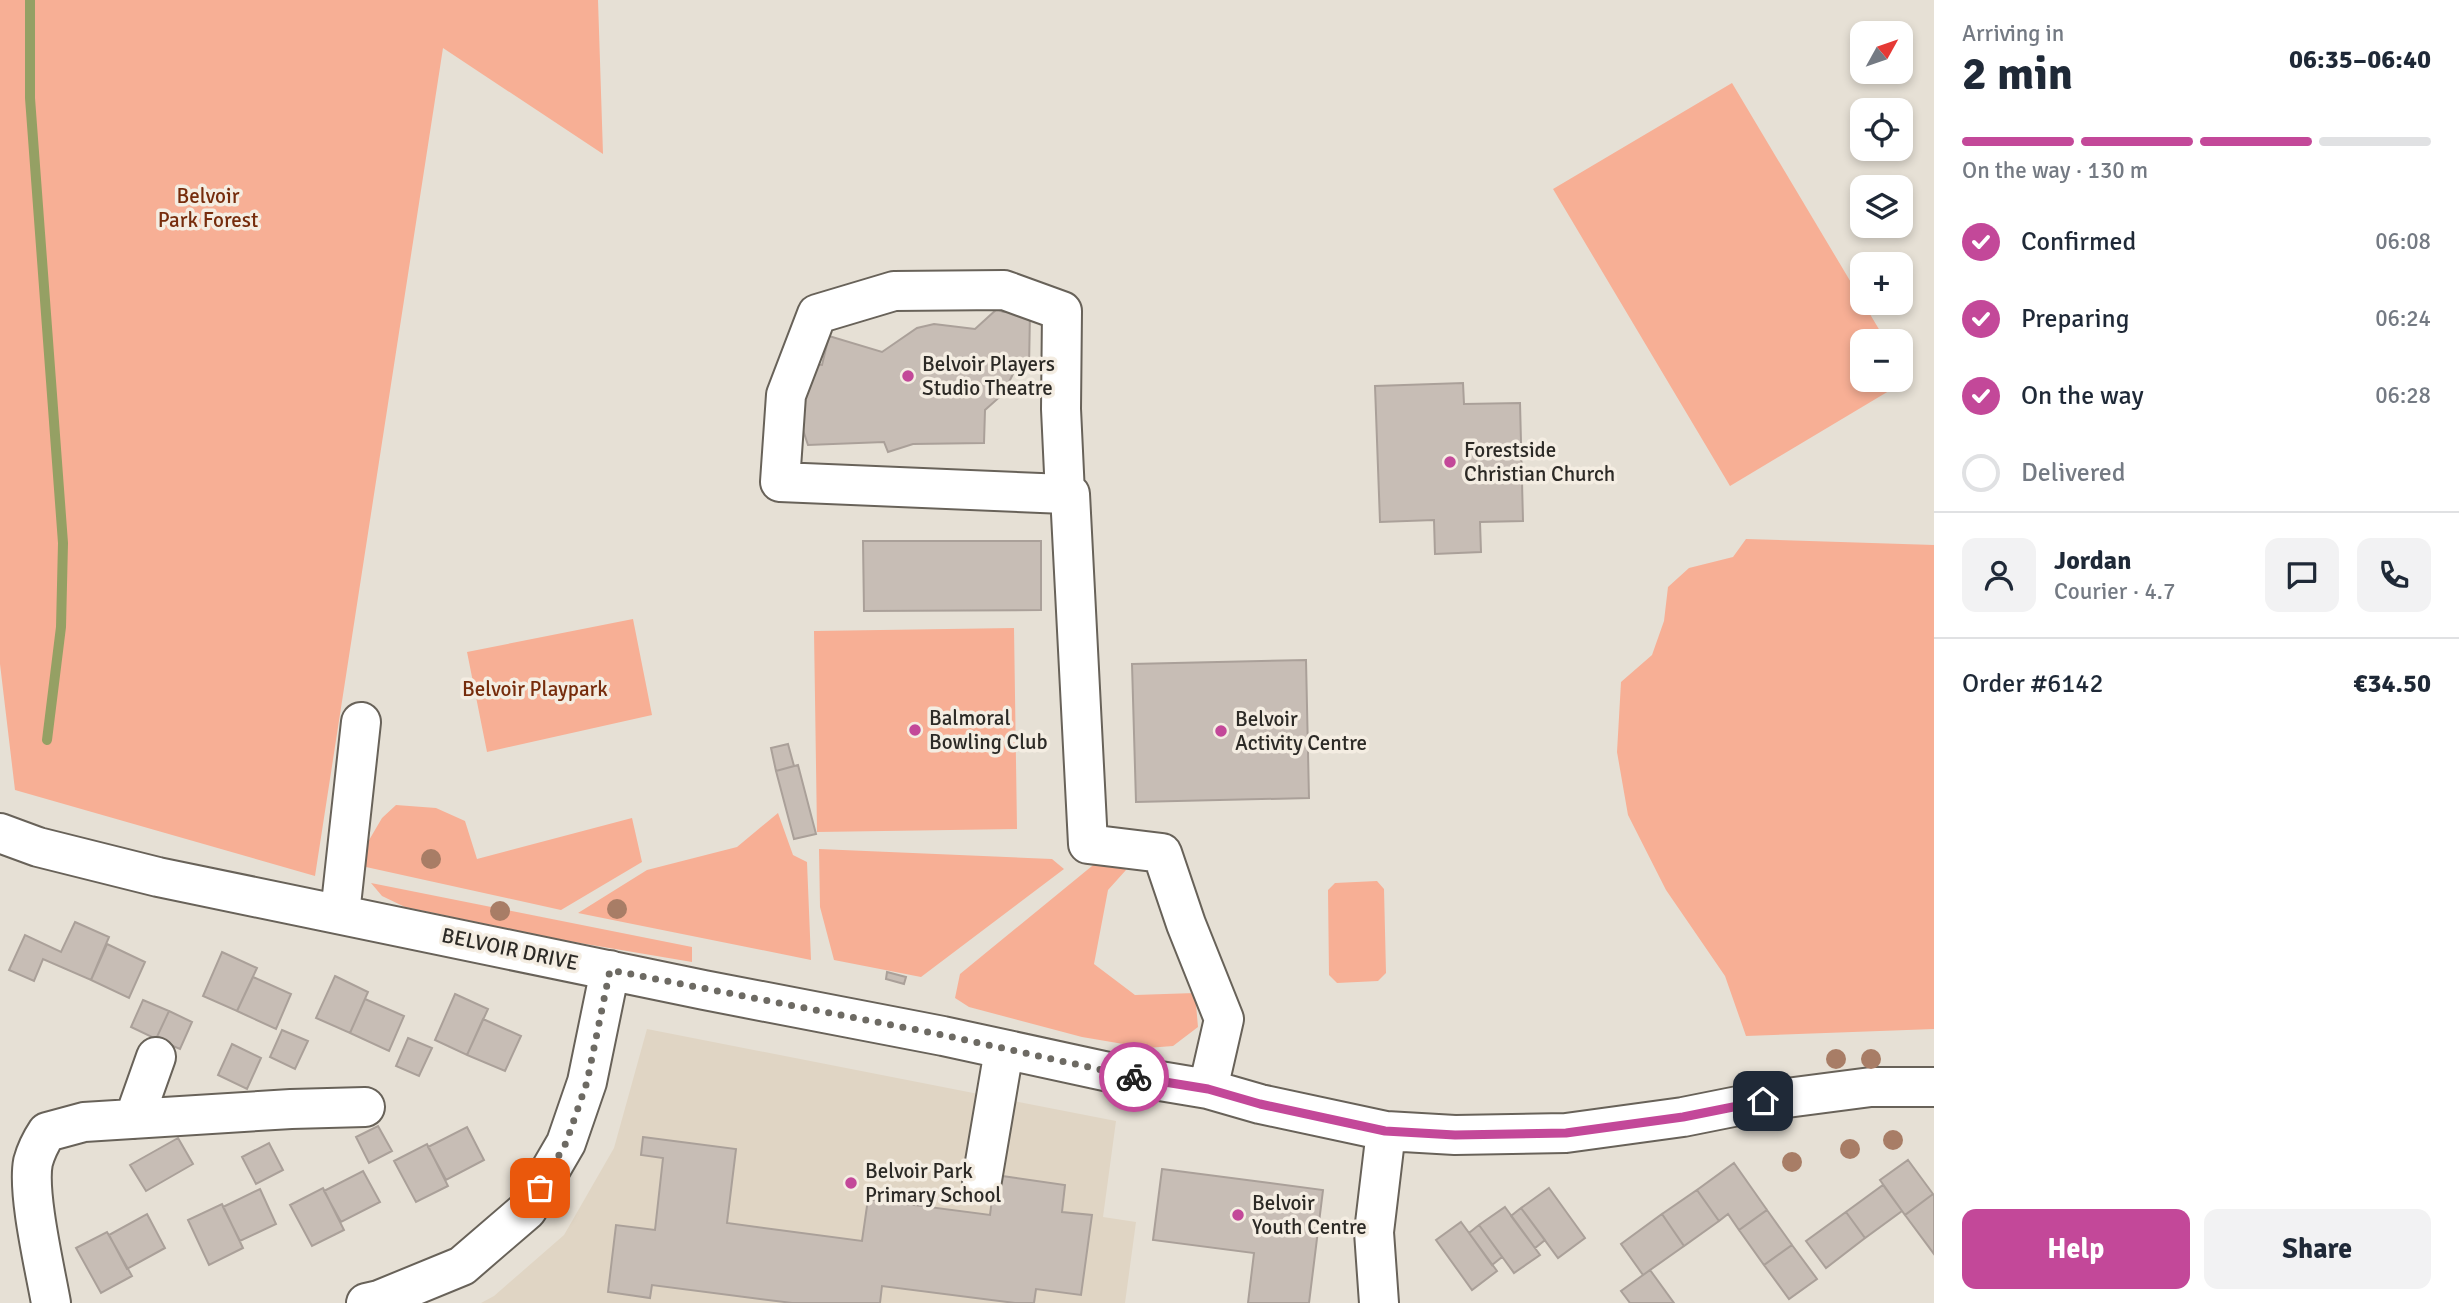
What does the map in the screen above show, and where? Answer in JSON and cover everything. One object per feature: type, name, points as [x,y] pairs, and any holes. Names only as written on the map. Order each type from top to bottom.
[{"type":"street","points":[[1065,494],[1061,409],[1062,312],[1004,290],[894,291],[817,314],[786,395],[780,482],[1070,495],[1088,844],[1162,853],[1186,925],[1224,1019],[1208,1089]]},
{"type":"street","points":[[340,914],[361,722]]},
{"type":"street","name":"BELVOIR DRIVE","points":[[0,833],[38,847],[158,877],[943,1035],[1118,1074],[1208,1089],[1260,1104],[1385,1131],[1455,1135],[1566,1133],[1683,1117],[1790,1097],[1871,1087],[1934,1087]]},
{"type":"street","points":[[366,1303],[462,1266],[527,1210],[566,1143],[587,1082],[610,970]]},
{"type":"street","points":[[982,1180],[1004,1050]]},
{"type":"street","points":[[134,1119],[156,1057]]},
{"type":"street","points":[[51,1303],[33,1186],[33,1163],[47,1132],[61,1126],[84,1122],[365,1107]]},
{"type":"street","points":[[1379,1303],[1374,1232],[1385,1131]]},
{"type":"shaded area","name":"Belvoir Park Primary School","points":[[647,1029],[1116,1121],[1103,1217],[1136,1222],[1125,1303],[481,1303],[494,1296],[564,1235],[614,1148]]},
{"type":"green space","name":"Belvoir Park Forest","points":[[0,0],[598,0],[603,154],[443,48],[315,876],[15,790],[0,664]]},
{"type":"green space","points":[[1732,83],[1850,281],[1850,315],[1870,315],[1879,329],[1850,329],[1850,392],[1887,392],[1730,486],[1553,189]]},
{"type":"green space","points":[[1746,539],[1934,545],[1934,1029],[1746,1036],[1725,976],[1666,890],[1628,815],[1617,752],[1621,682],[1652,655],[1664,621],[1668,587],[1689,568],[1733,557]]},
{"type":"green space","name":"Belvoir Playpark","points":[[633,619],[652,715],[487,752],[467,652]]},
{"type":"green space","name":"Balmoral Bowling Club","points":[[1014,628],[1017,829],[817,832],[814,631]]},
{"type":"green space","points":[[396,805],[436,808],[465,821],[477,859],[632,818],[642,862],[561,910],[366,867],[365,847],[382,818]]},
{"type":"green space","points":[[778,813],[793,855],[807,862],[811,960],[578,913],[647,870],[737,847]]},
{"type":"green space","points":[[819,849],[1052,859],[1064,869],[921,977],[834,960],[820,907]]},
{"type":"green space","points":[[1103,857],[1116,858],[1126,870],[1108,890],[1094,964],[1135,995],[1195,993],[1198,1027],[1173,1046],[1147,1048],[1082,1037],[969,1007],[955,998],[960,974]]},
{"type":"green space","points":[[1377,881],[1384,889],[1386,973],[1378,981],[1337,983],[1329,975],[1328,890],[1335,883]]},
{"type":"green space","points":[[371,883],[692,947],[692,962],[568,941],[405,907],[382,896]]},
{"type":"building","name":"Belvoir Players Studio Theatre","points":[[997,309],[1003,312],[1030,312],[1029,368],[1015,370],[1003,394],[985,410],[984,443],[913,444],[888,452],[884,442],[808,445],[797,412],[805,409],[804,363],[822,365],[829,336],[882,352],[917,328],[934,324],[975,329]]},
{"type":"building","name":"Forestside Christian Church","points":[[1463,383],[1464,404],[1520,403],[1523,521],[1480,522],[1481,552],[1435,554],[1434,520],[1380,522],[1375,386]]},
{"type":"building","points":[[863,541],[1041,541],[1041,610],[864,611]]},
{"type":"building","name":"Belvoir Activity Centre","points":[[1306,660],[1309,798],[1136,802],[1132,664]]},
{"type":"building","points":[[788,744],[794,766],[776,771],[771,748]]},
{"type":"building","points":[[798,765],[816,834],[794,839],[776,771]]},
{"type":"building","points":[[75,922],[109,937],[91,980],[43,959],[34,981],[9,970],[25,935],[61,952]]},
{"type":"building","points":[[107,944],[145,962],[129,998],[91,980]]},
{"type":"building","points":[[222,952],[257,968],[237,1011],[203,996]]},
{"type":"building","points":[[887,972],[906,977],[904,984],[886,979]]},
{"type":"building","points":[[335,976],[368,992],[350,1033],[316,1018]]},
{"type":"building","points":[[253,977],[291,994],[276,1029],[237,1011]]},
{"type":"building","points":[[455,994],[488,1009],[467,1055],[435,1040]]},
{"type":"building","points":[[365,999],[404,1016],[389,1051],[350,1033]]},
{"type":"building","points":[[143,1000],[169,1011],[156,1039],[131,1027]]},
{"type":"building","points":[[169,1011],[192,1022],[180,1049],[156,1039]]},
{"type":"building","points":[[483,1019],[521,1036],[505,1071],[467,1055]]},
{"type":"building","points":[[282,1030],[308,1041],[295,1069],[270,1057]]},
{"type":"building","points":[[408,1038],[432,1048],[419,1076],[396,1066]]},
{"type":"building","points":[[232,1044],[261,1058],[247,1089],[218,1075]]},
{"type":"building","points":[[378,1126],[392,1151],[369,1163],[356,1137]]},
{"type":"building","points":[[467,1127],[484,1160],[446,1180],[428,1147]]},
{"type":"building","points":[[643,1137],[736,1149],[727,1223],[862,1241],[868,1199],[990,1215],[995,1175],[1065,1185],[1062,1212],[1092,1215],[1081,1295],[1036,1289],[1034,1303],[1015,1303],[882,1286],[880,1303],[792,1303],[652,1285],[650,1298],[608,1292],[616,1225],[655,1230],[663,1158],[641,1155]]},
{"type":"building","points":[[178,1138],[193,1164],[146,1191],[130,1165]]},
{"type":"building","points":[[269,1143],[283,1170],[256,1184],[242,1157]]},
{"type":"building","points":[[427,1144],[448,1186],[416,1202],[394,1161]]},
{"type":"building","points":[[1908,1160],[1933,1194],[1905,1215],[1880,1180]]},
{"type":"building","points":[[1734,1163],[1767,1210],[1739,1230],[1728,1214],[1719,1221],[1697,1190]]},
{"type":"building","name":"Belvoir Youth Centre","points":[[1162,1169],[1323,1190],[1309,1303],[1248,1303],[1254,1253],[1153,1240]]},
{"type":"building","points":[[363,1171],[380,1202],[341,1222],[324,1191]]},
{"type":"building","points":[[1883,1185],[1902,1211],[1865,1238],[1846,1212]]},
{"type":"building","points":[[323,1188],[344,1230],[312,1246],[290,1205]]},
{"type":"building","points":[[1549,1188],[1585,1238],[1558,1258],[1521,1208]]},
{"type":"building","points":[[260,1189],[276,1224],[240,1241],[223,1207]]},
{"type":"building","points":[[1697,1190],[1719,1221],[1684,1246],[1662,1214]]},
{"type":"building","points":[[1934,1195],[1934,1254],[1905,1215]]},
{"type":"building","points":[[222,1204],[243,1248],[209,1265],[188,1220]]},
{"type":"building","points":[[1505,1207],[1540,1255],[1514,1273],[1479,1225]]},
{"type":"building","points":[[1521,1208],[1545,1240],[1535,1248],[1511,1216]]},
{"type":"building","points":[[1767,1210],[1792,1245],[1764,1265],[1739,1230]]},
{"type":"building","points":[[1846,1212],[1865,1238],[1826,1268],[1806,1241]]},
{"type":"building","points":[[147,1214],[165,1248],[127,1269],[109,1235]]},
{"type":"building","points":[[1662,1214],[1684,1246],[1643,1275],[1621,1244]]},
{"type":"building","points":[[1461,1222],[1497,1271],[1472,1290],[1436,1240]]},
{"type":"building","points":[[1479,1225],[1502,1257],[1492,1265],[1469,1233]]},
{"type":"building","points":[[107,1232],[132,1276],[101,1293],[76,1248]]},
{"type":"building","points":[[1792,1245],[1817,1279],[1789,1299],[1764,1265]]},
{"type":"building","points":[[1650,1270],[1674,1303],[1630,1303],[1621,1291]]},
{"type":"waterway","points":[[30,0],[30,98],[63,543],[61,627],[47,740]]},
{"type":"way so far","points":[[540,1188],[566,1143],[587,1082],[610,970],[943,1035],[1134,1077]]},
{"type":"place","name":"Belvoir Players Studio Theatre","points":[[908,376]]},
{"type":"place","name":"Forestside Christian Church","points":[[1450,462]]},
{"type":"place","name":"Balmoral Bowling Club","points":[[915,730]]},
{"type":"place","name":"Belvoir Activity Centre","points":[[1221,731]]},
{"type":"place","name":"Belvoir Park Primary School","points":[[851,1183]]},
{"type":"place","name":"Belvoir Youth Centre","points":[[1238,1215]]},
{"type":"route","points":[[1134,1077],[1208,1089],[1260,1104],[1385,1131],[1455,1135],[1566,1133],[1683,1117],[1763,1101]]}]
